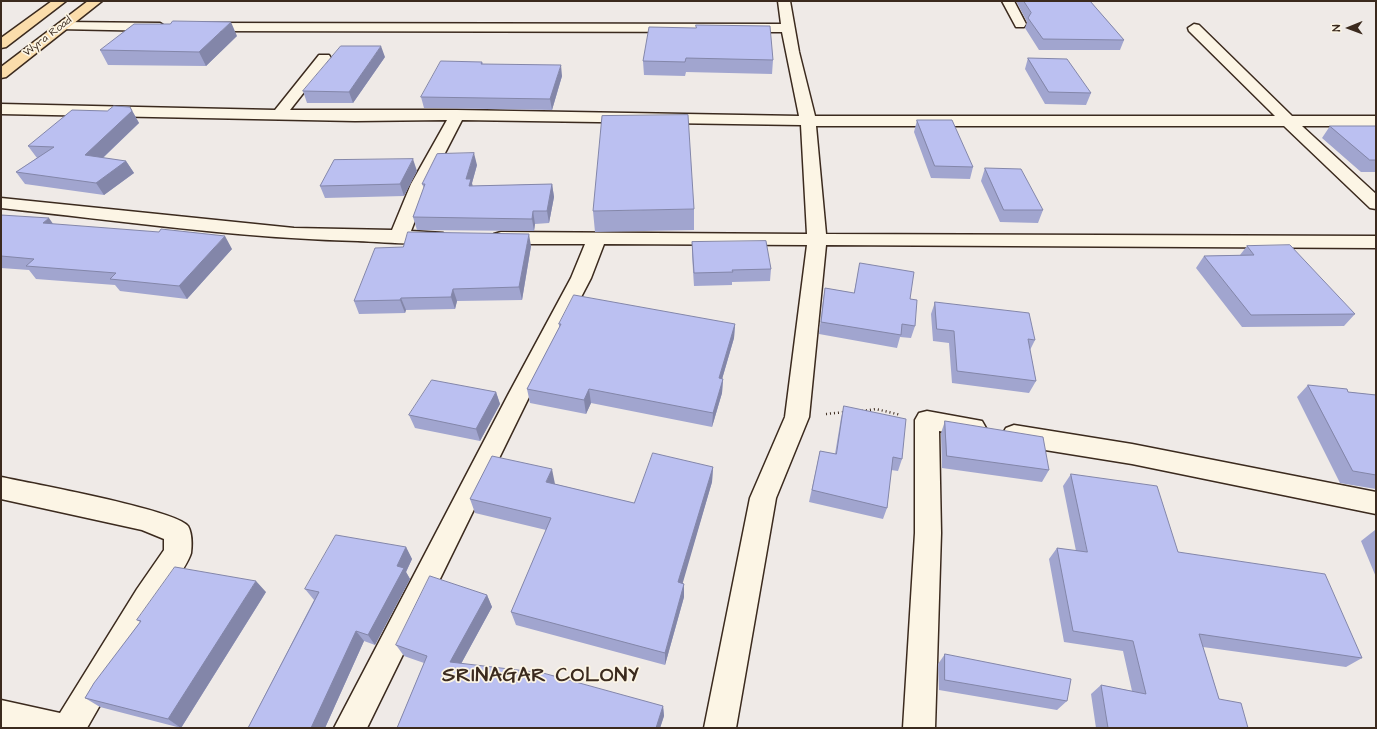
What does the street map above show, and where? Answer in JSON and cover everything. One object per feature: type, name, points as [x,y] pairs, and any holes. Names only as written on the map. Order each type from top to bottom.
[{"type":"main road","name":"Wyra Road","points":[[1,44],[60,1]]},
{"type":"main road","name":"Wyra Road","points":[[1,74],[96,1]]},
{"type":"street","points":[[720,728],[763,498],[797,417],[817,239],[808,120],[792,52],[784,1]]},
{"type":"street","points":[[1008,1],[1020,24]]},
{"type":"street","points":[[63,26],[174,27]]},
{"type":"street","points":[[190,27],[789,28]]},
{"type":"street","points":[[1194,28],[1288,121],[1376,204]]},
{"type":"street","points":[[280,113],[324,58]]},
{"type":"street","points":[[1,108],[280,113],[355,116],[457,115],[808,120],[1376,121]]},
{"type":"street","points":[[399,236],[420,184],[457,115]]},
{"type":"street","points":[[1,203],[294,234],[454,237]]},
{"type":"street","points":[[486,238],[596,240],[817,239],[1376,242]]},
{"type":"street","points":[[350,728],[519,395],[582,278],[596,240]]},
{"type":"street","points":[[919,728],[928,533],[927,420],[1132,454],[1376,503]]},
{"type":"street","points":[[1,488],[142,519],[170,528],[178,534],[178,553],[147,598],[68,728]]},
{"type":"street","points":[[1,716],[57,728]]},
{"type":"path","points":[[860,411],[876,409],[927,420]]},
{"type":"path","points":[[797,417],[852,412]]},
{"type":"building","points":[[1024,1],[1090,1],[1124,40],[1043,39],[1028,18],[1031,13]]},
{"type":"building","points":[[173,21],[231,22],[199,52],[100,50],[134,24],[170,24]]},
{"type":"building","points":[[696,25],[770,26],[773,60],[686,58],[685,62],[643,61],[649,27],[696,28]]},
{"type":"building","points":[[341,46],[381,46],[349,92],[303,91]]},
{"type":"building","points":[[1028,58],[1067,59],[1091,93],[1049,92]]},
{"type":"building","points":[[441,61],[482,62],[481,64],[561,65],[550,99],[421,97]]},
{"type":"building","points":[[114,106],[130,107],[132,111],[85,155],[126,161],[96,183],[16,172],[54,147],[28,146],[72,110],[107,111]]},
{"type":"building","points":[[688,115],[694,209],[593,211],[602,116]]},
{"type":"building","points":[[917,120],[952,120],[973,167],[935,166]]},
{"type":"building","points":[[1330,126],[1376,126],[1376,160],[1370,160]]},
{"type":"building","points":[[474,153],[466,179],[471,179],[469,186],[552,184],[547,211],[533,211],[532,219],[413,217],[425,184],[422,184],[437,154]]},
{"type":"building","points":[[413,159],[400,184],[320,186],[334,160]]},
{"type":"building","points":[[985,168],[1021,169],[1043,210],[1004,210]]},
{"type":"building","points":[[1,215],[49,218],[43,223],[159,232],[161,229],[225,236],[179,286],[110,279],[116,273],[26,266],[34,259],[1,256]]},
{"type":"building","points":[[408,232],[529,234],[519,287],[453,289],[451,297],[354,301],[375,248],[403,247]]},
{"type":"building","points":[[766,241],[771,269],[694,273],[692,242]]},
{"type":"building","points":[[1290,245],[1355,314],[1251,315],[1204,256],[1254,255],[1247,246]]},
{"type":"building","points":[[860,263],[914,272],[910,299],[917,300],[915,326],[902,324],[901,335],[821,322],[825,288],[854,293]]},
{"type":"building","points":[[574,295],[735,324],[719,378],[723,379],[713,413],[589,389],[584,400],[527,389],[561,324],[559,324]]},
{"type":"building","points":[[935,302],[1029,313],[1035,340],[1028,339],[1036,381],[957,371],[954,331],[937,329]]},
{"type":"building","points":[[432,380],[496,392],[476,429],[409,415]]},
{"type":"building","points":[[1308,385],[1347,389],[1348,392],[1376,395],[1376,475],[1353,471]]},
{"type":"building","points":[[844,406],[906,419],[902,459],[893,457],[887,508],[812,490],[820,451],[836,454]]},
{"type":"building","points":[[945,421],[1043,437],[1049,470],[947,456]]},
{"type":"building","points":[[653,453],[713,467],[678,582],[684,584],[665,653],[511,612],[551,518],[470,499],[492,456],[552,469],[546,482],[634,503]]},
{"type":"building","points":[[1071,474],[1157,486],[1178,552],[1325,574],[1362,658],[1199,634],[1219,699],[1241,703],[1248,728],[1108,728],[1101,685],[1146,694],[1133,641],[1073,631],[1057,548],[1087,552]]},
{"type":"building","points":[[336,535],[406,547],[397,566],[404,568],[368,635],[356,631],[311,728],[248,728],[319,592],[305,589]]},
{"type":"building","points":[[175,567],[256,581],[168,719],[85,698],[94,683],[141,621],[137,620]]},
{"type":"building","points":[[430,576],[487,595],[450,662],[543,673],[663,706],[656,728],[397,728],[427,656],[396,645]]},
{"type":"building","points":[[945,654],[1071,679],[1067,701],[945,680]]},
{"type":"district","name":"SRINAGAR COLONY","points":[[541,677]]}]
